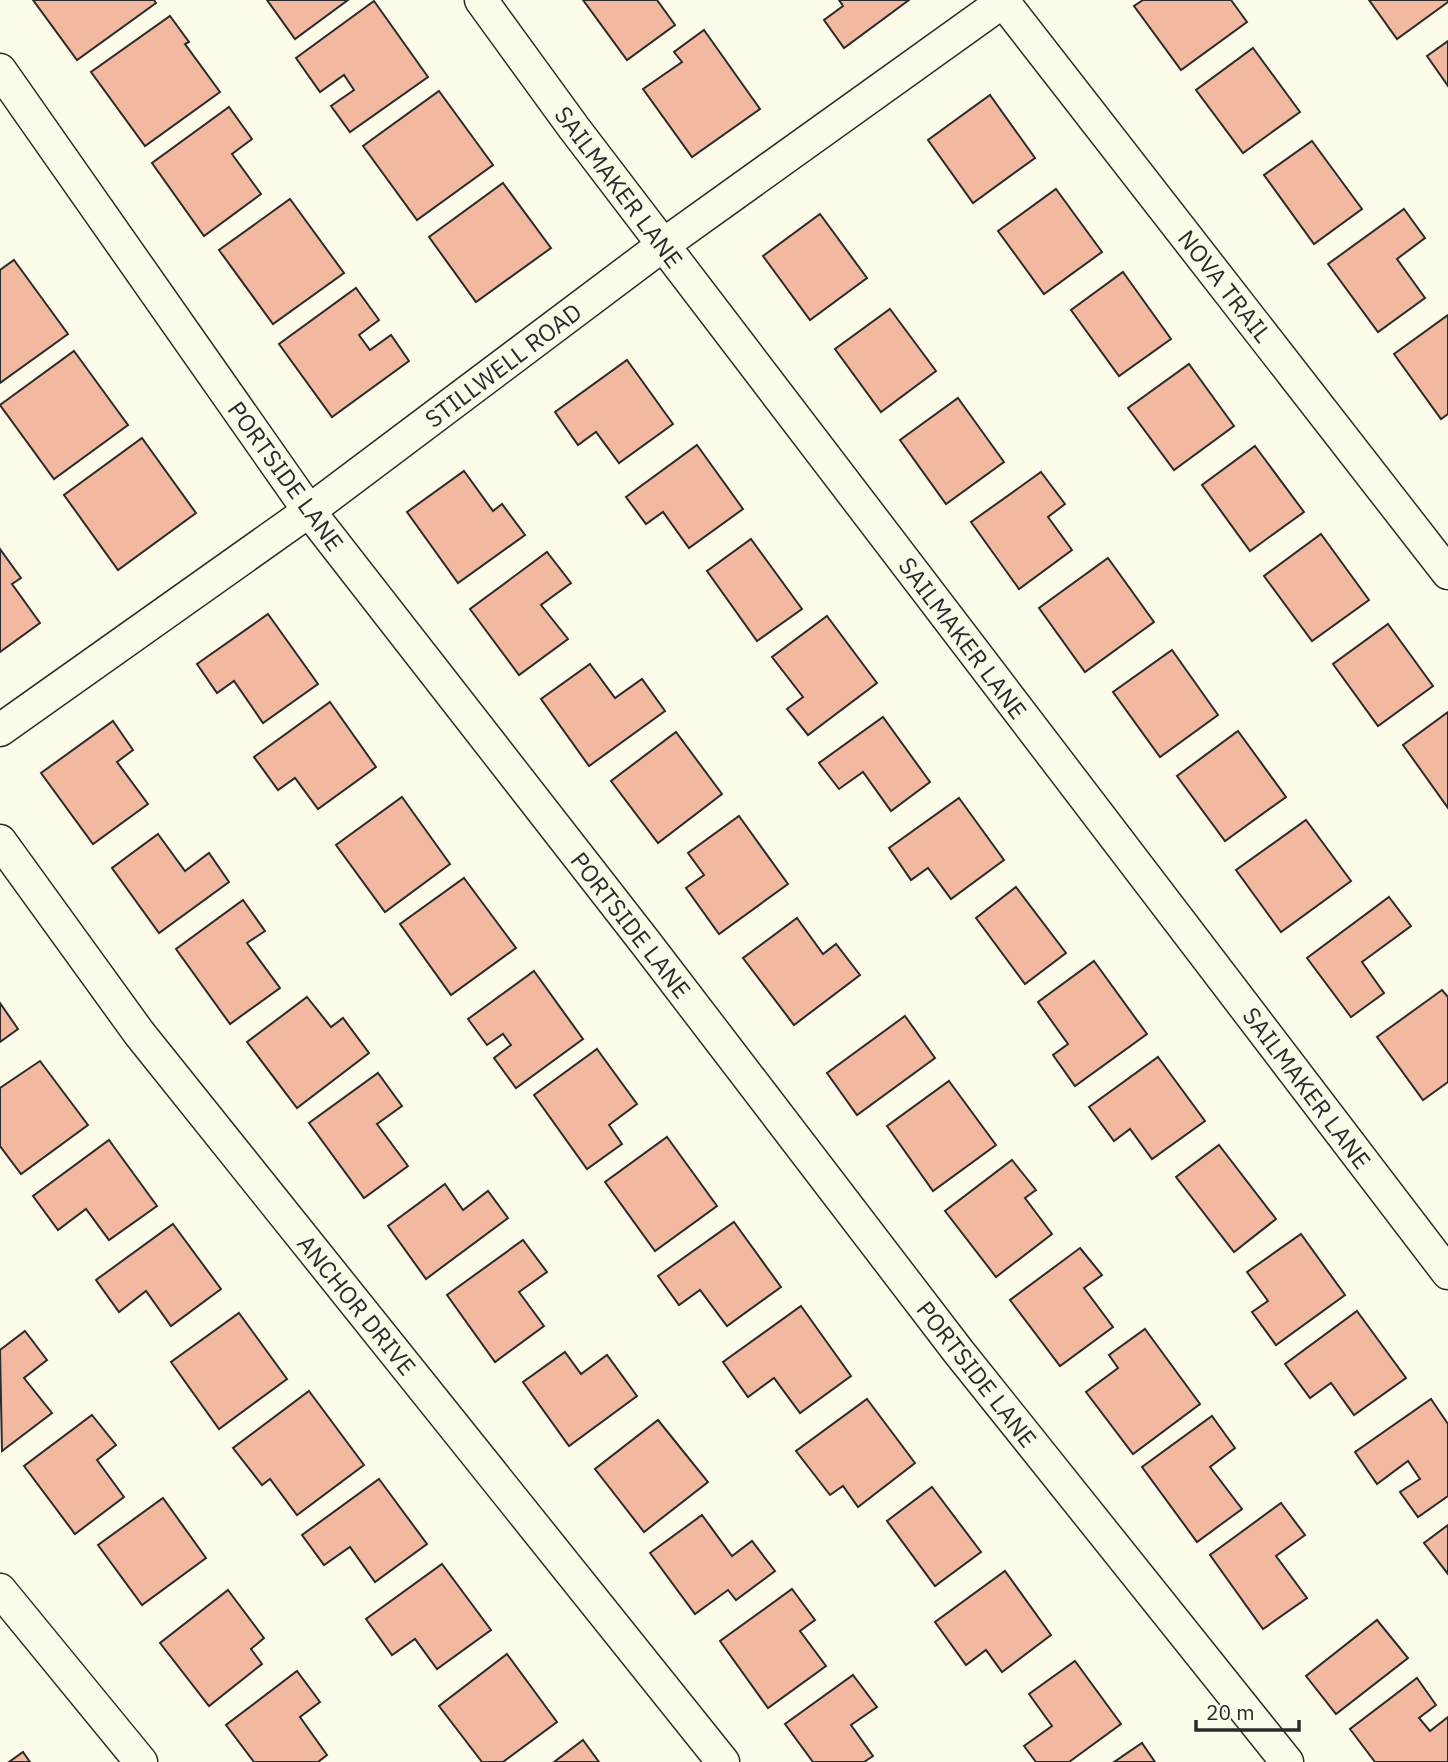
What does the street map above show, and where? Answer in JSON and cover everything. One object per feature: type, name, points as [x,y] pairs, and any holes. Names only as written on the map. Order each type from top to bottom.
[{"type":"street","name":"SAILMAKER LANE","points":[[481,0],[663,245],[1448,1273]]},
{"type":"street","name":"STILLWELL ROAD","points":[[0,730],[309,511],[663,245],[1003,1]]},
{"type":"street","name":"NOVA TRAIL","points":[[1003,1],[1448,573]]},
{"type":"street","name":"PORTSIDE LANE","points":[[0,70],[309,511],[654,953],[958,1351],[1287,1762]]},
{"type":"street","name":"ANCHOR DRIVE","points":[[0,841],[139,1034],[723,1762]]},
{"type":"street","points":[[0,1590],[141,1762]]},
{"type":"building","points":[[33,0],[154,0],[156,3],[77,60]]},
{"type":"building","points":[[267,0],[348,0],[295,39]]},
{"type":"building","points":[[583,0],[657,0],[675,25],[627,60]]},
{"type":"building","points":[[839,0],[909,0],[844,48],[824,20],[843,6]]},
{"type":"building","points":[[1143,0],[1231,0],[1247,22],[1181,70],[1134,6]]},
{"type":"building","points":[[1369,0],[1448,0],[1448,2],[1397,39]]},
{"type":"building","points":[[374,1],[428,77],[350,132],[331,106],[354,90],[344,75],[320,92],[296,58]]},
{"type":"building","points":[[170,16],[189,42],[185,44],[220,92],[145,146],[91,72]]},
{"type":"building","points":[[704,30],[760,109],[692,157],[643,89],[682,62],[674,52]]},
{"type":"building","points":[[1448,41],[1448,86],[1427,56]]},
{"type":"building","points":[[1253,48],[1300,112],[1243,153],[1196,90]]},
{"type":"building","points":[[439,91],[493,165],[417,220],[363,146]]},
{"type":"building","points":[[990,95],[1035,158],[973,203],[928,140]]},
{"type":"building","points":[[229,107],[252,139],[232,154],[261,194],[204,236],[152,163]]},
{"type":"building","points":[[1312,141],[1362,209],[1314,244],[1264,175]]},
{"type":"building","points":[[503,183],[551,248],[476,302],[429,237]]},
{"type":"building","points":[[1056,189],[1102,252],[1044,294],[998,231]]},
{"type":"building","points":[[290,199],[344,273],[273,324],[219,250]]},
{"type":"building","points":[[1404,209],[1425,238],[1397,259],[1425,298],[1378,332],[1328,264]]},
{"type":"building","points":[[820,214],[867,278],[810,320],[763,256]]},
{"type":"building","points":[[14,260],[68,334],[0,383],[0,270]]},
{"type":"building","points":[[1123,272],[1171,339],[1119,376],[1071,310]]},
{"type":"building","points":[[356,288],[379,320],[359,335],[370,350],[391,335],[409,361],[332,417],[279,344]]},
{"type":"building","points":[[890,309],[936,371],[881,412],[835,349]]},
{"type":"building","points":[[1448,315],[1448,414],[1441,419],[1394,354]]},
{"type":"building","points":[[74,351],[128,425],[54,479],[0,405]]},
{"type":"building","points":[[627,360],[673,424],[619,463],[596,432],[578,445],[555,412]]},
{"type":"building","points":[[1189,364],[1234,426],[1174,470],[1128,408]]},
{"type":"building","points":[[958,398],[1004,462],[946,504],[900,440]]},
{"type":"building","points":[[142,438],[196,513],[118,570],[64,495]]},
{"type":"building","points":[[697,445],[743,509],[689,548],[663,512],[646,524],[626,497]]},
{"type":"building","points":[[1255,446],[1304,512],[1250,551],[1202,485]]},
{"type":"building","points":[[464,471],[493,511],[502,504],[525,535],[458,583],[407,512]]},
{"type":"building","points":[[1041,472],[1065,504],[1048,517],[1072,550],[1019,589],[971,522]]},
{"type":"building","points":[[1321,534],[1369,600],[1312,641],[1264,576]]},
{"type":"building","points":[[751,539],[802,609],[757,641],[707,571]]},
{"type":"building","points":[[0,549],[21,578],[12,584],[40,623],[0,652]]},
{"type":"building","points":[[547,552],[571,583],[541,605],[568,639],[519,675],[470,609]]},
{"type":"building","points":[[1108,558],[1154,622],[1085,672],[1039,608]]},
{"type":"building","points":[[268,614],[318,684],[263,723],[234,681],[217,693],[197,664]]},
{"type":"building","points":[[827,616],[877,683],[808,735],[787,709],[803,697],[772,657]]},
{"type":"building","points":[[1388,624],[1433,686],[1378,726],[1333,664]]},
{"type":"building","points":[[1172,650],[1218,715],[1160,757],[1113,692]]},
{"type":"building","points":[[590,664],[615,698],[642,679],[665,711],[589,766],[541,699]]},
{"type":"building","points":[[330,702],[376,767],[318,809],[295,778],[278,790],[254,757]]},
{"type":"building","points":[[1448,712],[1448,808],[1403,745]]},
{"type":"building","points":[[883,717],[930,782],[891,811],[863,772],[839,789],[819,763]]},
{"type":"building","points":[[113,721],[133,750],[117,762],[148,804],[93,844],[41,773]]},
{"type":"building","points":[[1238,731],[1286,797],[1225,841],[1177,776]]},
{"type":"building","points":[[676,732],[722,794],[658,843],[611,781]]},
{"type":"building","points":[[402,797],[450,864],[385,912],[336,845]]},
{"type":"building","points":[[959,798],[1004,860],[951,899],[928,868],[911,880],[889,848]]},
{"type":"building","points":[[739,816],[788,884],[719,934],[686,888],[704,875],[688,853]]},
{"type":"building","points":[[1306,820],[1351,881],[1281,932],[1236,870]]},
{"type":"building","points":[[158,834],[185,871],[209,853],[229,882],[159,933],[112,868]]},
{"type":"building","points":[[464,878],[516,948],[451,995],[400,924]]},
{"type":"building","points":[[1016,887],[1066,953],[1025,984],[976,918]]},
{"type":"building","points":[[1389,897],[1411,926],[1362,962],[1384,993],[1351,1017],[1307,958]]},
{"type":"building","points":[[243,900],[265,931],[247,943],[280,988],[230,1024],[176,949]]},
{"type":"building","points":[[797,918],[823,954],[836,944],[860,975],[794,1025],[743,958]]},
{"type":"building","points":[[1094,961],[1147,1034],[1075,1086],[1053,1055],[1068,1044],[1038,1002]]},
{"type":"building","points":[[534,971],[583,1039],[516,1088],[494,1058],[511,1045],[503,1034],[487,1045],[468,1019]]},
{"type":"building","points":[[1442,990],[1448,997],[1448,1082],[1423,1100],[1377,1037]]},
{"type":"building","points":[[307,997],[331,1027],[343,1018],[369,1053],[297,1108],[247,1042]]},
{"type":"building","points":[[0,1003],[18,1029],[0,1042]]},
{"type":"building","points":[[905,1016],[935,1058],[857,1115],[827,1073]]},
{"type":"building","points":[[597,1049],[637,1104],[609,1125],[622,1144],[587,1169],[534,1095]]},
{"type":"building","points":[[1158,1057],[1205,1121],[1152,1159],[1130,1129],[1114,1141],[1089,1107]]},
{"type":"building","points":[[40,1061],[88,1125],[21,1174],[0,1146],[0,1088]]},
{"type":"building","points":[[378,1073],[402,1106],[377,1124],[408,1166],[364,1198],[309,1123]]},
{"type":"building","points":[[949,1081],[996,1145],[933,1191],[887,1126]]},
{"type":"building","points":[[667,1137],[717,1206],[655,1251],[605,1182]]},
{"type":"building","points":[[109,1140],[157,1206],[109,1240],[86,1209],[58,1230],[33,1196]]},
{"type":"building","points":[[1219,1145],[1276,1219],[1234,1252],[1176,1177]]},
{"type":"building","points":[[1012,1160],[1036,1190],[1025,1198],[1052,1234],[996,1277],[945,1211]]},
{"type":"building","points":[[445,1184],[463,1210],[488,1191],[508,1218],[426,1279],[388,1226]]},
{"type":"building","points":[[734,1222],[781,1287],[727,1326],[700,1290],[679,1305],[658,1276]]},
{"type":"building","points":[[173,1224],[221,1289],[171,1326],[146,1291],[119,1312],[96,1280]]},
{"type":"building","points":[[1301,1234],[1345,1295],[1276,1345],[1252,1312],[1268,1301],[1247,1272]]},
{"type":"building","points":[[523,1240],[547,1272],[519,1292],[544,1326],[495,1362],[447,1295]]},
{"type":"building","points":[[1080,1248],[1102,1275],[1084,1288],[1113,1327],[1060,1366],[1010,1300]]},
{"type":"building","points":[[801,1306],[851,1376],[800,1413],[774,1378],[748,1397],[723,1362]]},
{"type":"building","points":[[1357,1311],[1406,1378],[1354,1415],[1331,1383],[1310,1398],[1285,1364]]},
{"type":"building","points":[[239,1313],[287,1379],[219,1429],[171,1362]]},
{"type":"building","points":[[1145,1329],[1200,1404],[1133,1454],[1086,1392],[1118,1368],[1109,1355]]},
{"type":"building","points":[[25,1331],[47,1360],[24,1378],[52,1413],[2,1451],[0,1350]]},
{"type":"building","points":[[565,1352],[581,1374],[607,1355],[637,1396],[569,1446],[523,1382]]},
{"type":"building","points":[[309,1391],[364,1465],[297,1515],[270,1479],[262,1485],[233,1448]]},
{"type":"building","points":[[867,1399],[915,1463],[858,1507],[843,1486],[830,1495],[796,1451]]},
{"type":"building","points":[[1431,1399],[1448,1424],[1448,1496],[1418,1517],[1400,1492],[1420,1479],[1408,1461],[1377,1484],[1355,1452]]},
{"type":"building","points":[[92,1415],[116,1445],[97,1460],[124,1497],[75,1534],[24,1466]]},
{"type":"building","points":[[1212,1416],[1235,1448],[1210,1467],[1242,1509],[1197,1542],[1142,1467]]},
{"type":"building","points":[[658,1420],[708,1482],[644,1532],[595,1469]]},
{"type":"building","points":[[379,1479],[427,1544],[375,1582],[350,1547],[324,1565],[302,1535]]},
{"type":"building","points":[[932,1487],[981,1552],[935,1586],[887,1521]]},
{"type":"building","points":[[163,1498],[206,1558],[142,1605],[98,1545]]},
{"type":"building","points":[[1281,1503],[1305,1535],[1276,1556],[1307,1598],[1263,1629],[1210,1555]]},
{"type":"building","points":[[702,1515],[732,1556],[752,1541],[775,1571],[736,1600],[728,1590],[695,1614],[650,1553]]},
{"type":"building","points":[[1448,1525],[1448,1574],[1424,1543]]},
{"type":"building","points":[[442,1564],[491,1630],[437,1669],[415,1639],[392,1655],[366,1619]]},
{"type":"building","points":[[1005,1571],[1051,1635],[1002,1672],[986,1650],[966,1665],[935,1622]]},
{"type":"building","points":[[792,1589],[815,1620],[800,1631],[826,1666],[768,1708],[720,1641]]},
{"type":"building","points":[[228,1590],[264,1638],[251,1649],[262,1664],[209,1706],[160,1643]]},
{"type":"building","points":[[1377,1620],[1408,1658],[1336,1714],[1306,1676]]},
{"type":"building","points":[[507,1654],[557,1722],[503,1762],[482,1762],[439,1706]]},
{"type":"building","points":[[1075,1661],[1121,1724],[1069,1762],[1036,1762],[1024,1746],[1052,1726],[1029,1694]]},
{"type":"building","points":[[297,1671],[320,1702],[300,1717],[327,1755],[318,1762],[254,1762],[226,1725]]},
{"type":"building","points":[[853,1675],[877,1707],[851,1725],[873,1756],[864,1762],[813,1762],[785,1724]]},
{"type":"building","points":[[1417,1678],[1436,1705],[1419,1718],[1430,1731],[1448,1717],[1448,1762],[1375,1762],[1350,1729]]},
{"type":"building","points":[[583,1740],[599,1762],[554,1762]]},
{"type":"building","points":[[1142,1743],[1155,1762],[1114,1762]]},
{"type":"building","points":[[23,1752],[30,1762],[9,1762]]}]
